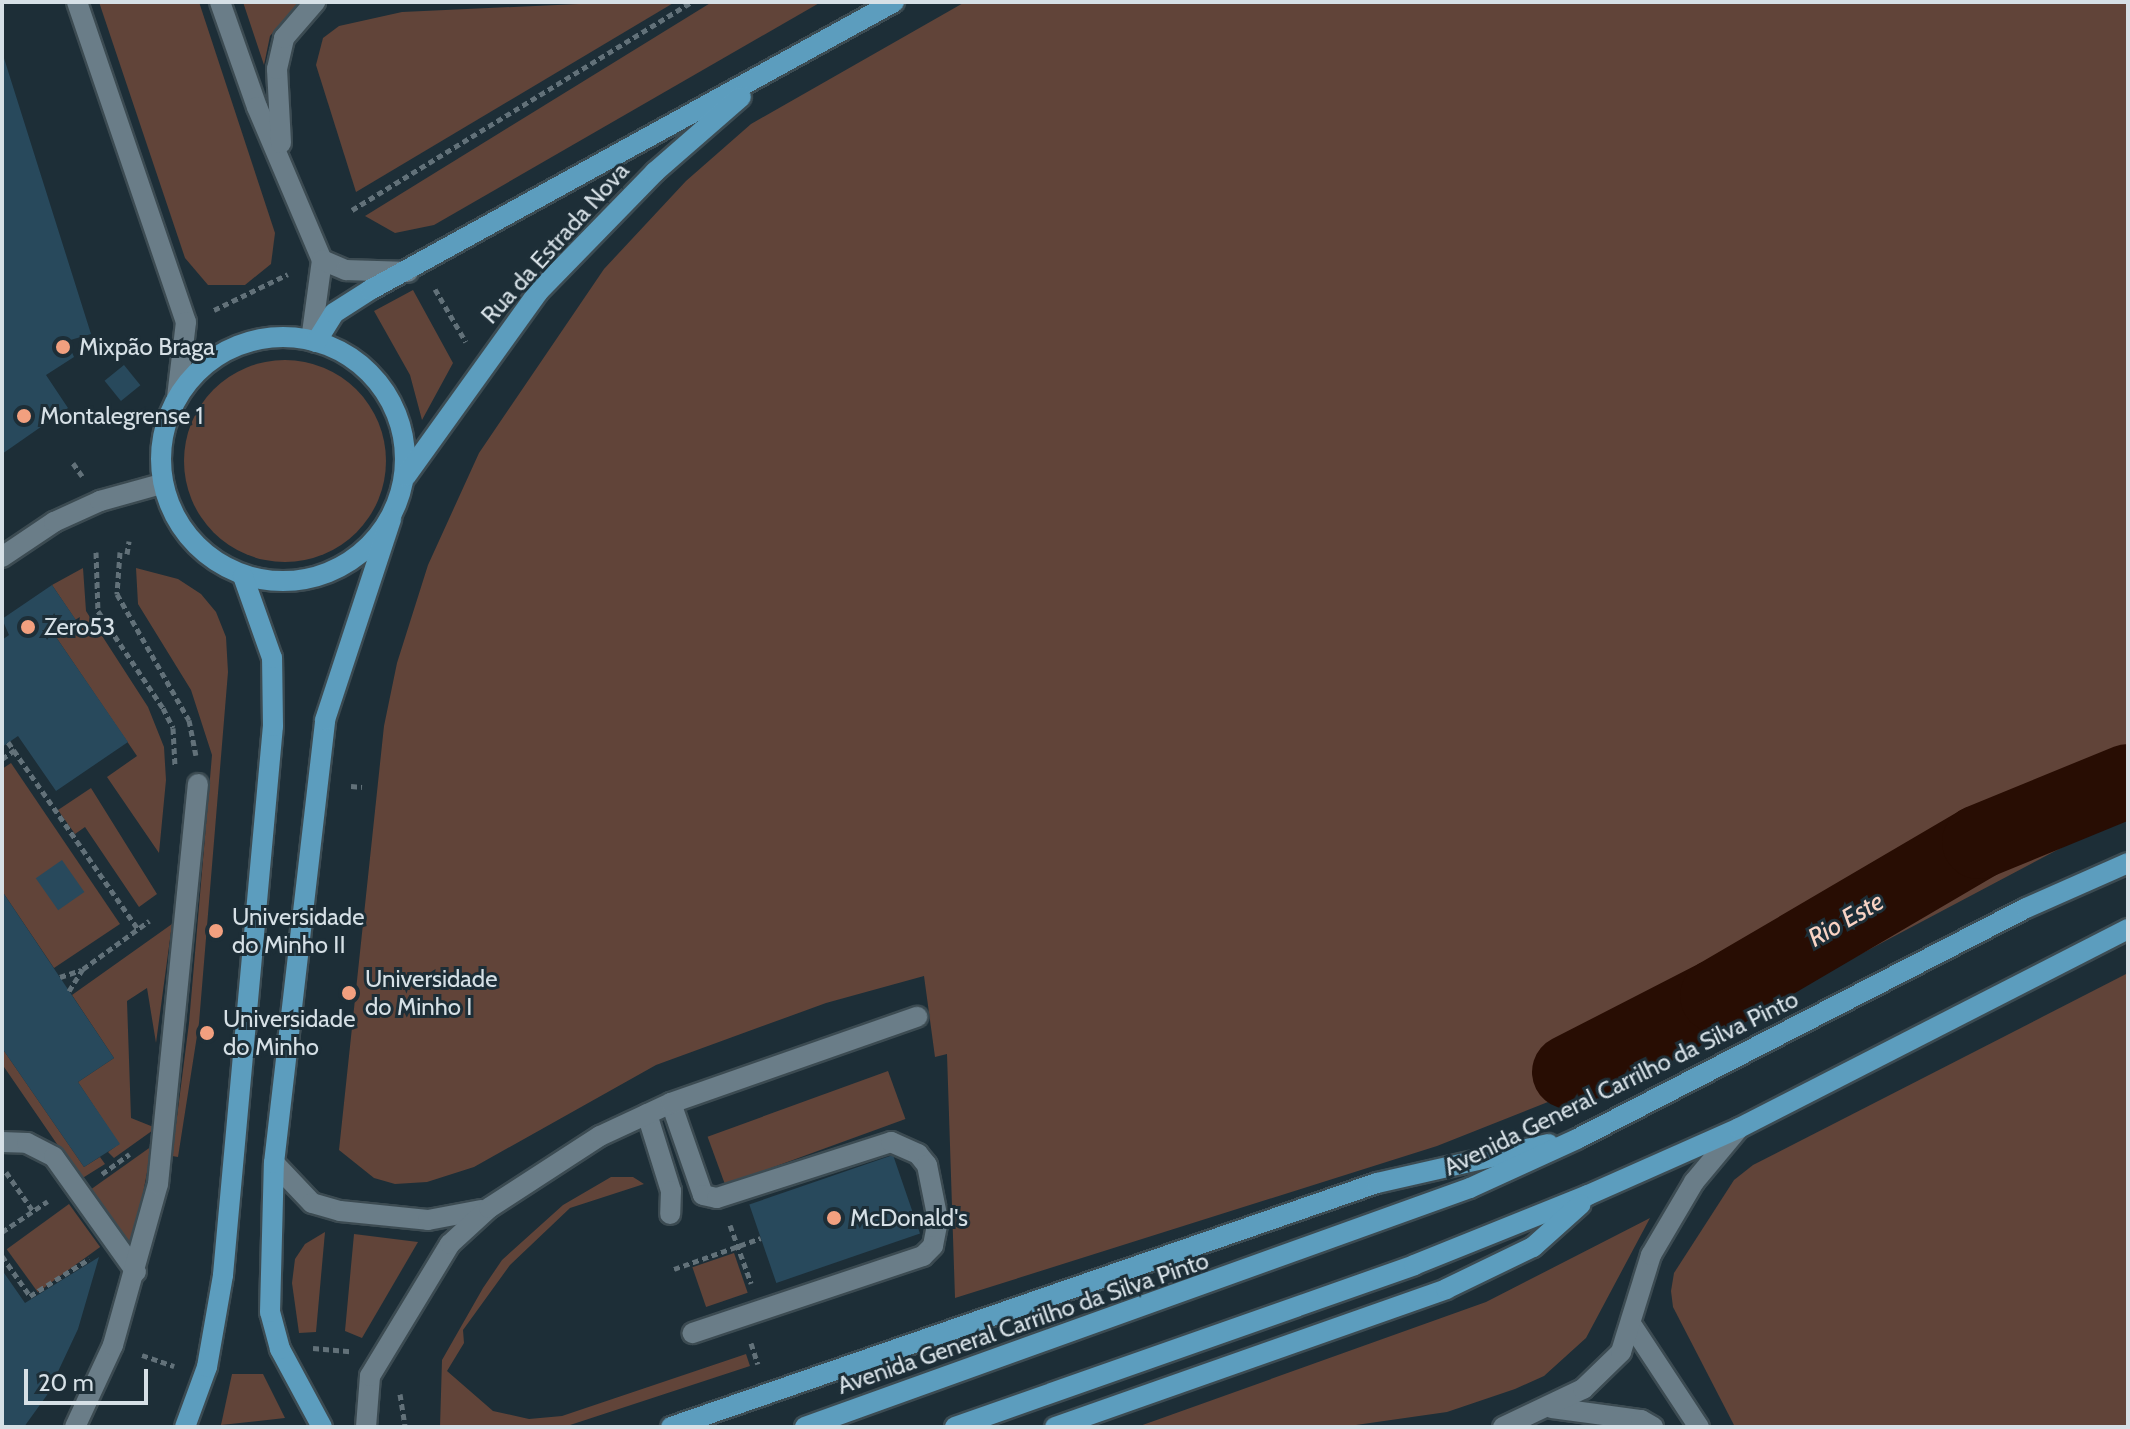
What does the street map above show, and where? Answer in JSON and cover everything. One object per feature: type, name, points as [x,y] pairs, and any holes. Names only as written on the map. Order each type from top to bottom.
[{"type":"main road","name":"Rua da Estrada Nova","points":[[314,341],[334,313],[894,2]]},
{"type":"main road","name":"Rua da Estrada Nova","points":[[406,476],[538,292],[655,172],[772,70]]},
{"type":"main road","points":[[322,1427],[280,1349],[270,1312],[274,1163],[325,720],[341,660],[391,519],[406,476],[405,440],[394,405],[364,368],[345,353],[314,341],[259,339],[226,351],[198,370],[177,397],[164,428],[161,484],[177,521],[206,558],[243,576],[285,583],[325,575],[362,555],[391,519]]},
{"type":"main road","points":[[185,1427],[207,1367],[223,1275],[273,739],[272,658],[243,576]]},
{"type":"main road","name":"Avenida General Carrilho da Silva Pinto","points":[[805,1427],[1363,1230],[1577,1139],[2026,908],[2128,863]]},
{"type":"main road","points":[[955,1427],[1414,1265],[1593,1193],[1739,1128],[2128,929]]},
{"type":"main road","points":[[671,1427],[1377,1183],[1577,1139]]},
{"type":"main road","points":[[1055,1427],[1446,1289],[1533,1247],[1593,1193]]},
{"type":"street","points":[[77,2],[186,322],[177,397]]},
{"type":"street","points":[[220,2],[257,107],[322,260],[314,341]]},
{"type":"street","points":[[286,170],[277,120],[277,69],[284,38],[315,2]]},
{"type":"street","points":[[322,260],[346,270],[408,272]]},
{"type":"street","points":[[2,557],[54,522],[100,501],[161,484]]},
{"type":"street","points":[[75,1427],[113,1345],[136,1272],[165,1138],[198,784]]},
{"type":"street","points":[[366,1427],[370,1376],[450,1244],[489,1208],[600,1136],[671,1103],[917,1017]]},
{"type":"street","points":[[671,1103],[703,1195],[717,1198],[891,1142],[905,1146],[927,1165],[938,1220],[933,1246],[923,1256],[693,1333]]},
{"type":"street","points":[[647,1114],[671,1191],[670,1214]]},
{"type":"street","points":[[1513,1426],[1552,1408],[1606,1370],[1633,1327],[1651,1255],[1694,1182],[1739,1128]]},
{"type":"street","points":[[2,1142],[27,1143],[54,1157],[136,1272]]},
{"type":"street","points":[[274,1163],[312,1203],[340,1211],[428,1220],[489,1208]]},
{"type":"street","points":[[1633,1327],[1699,1427]]},
{"type":"street","points":[[1552,1408],[1641,1420],[1653,1427]]},
{"type":"path","points":[[352,210],[692,2]]},
{"type":"path","points":[[206,313],[292,272]]},
{"type":"path","points":[[430,280],[467,343]]},
{"type":"path","points":[[73,463],[82,476]]},
{"type":"path","points":[[127,554],[129,541]]},
{"type":"path","points":[[96,552],[98,611],[173,728],[175,782]]},
{"type":"path","points":[[120,552],[117,594],[189,720],[198,784]]},
{"type":"path","points":[[8,742],[53,812],[83,845],[138,929]]},
{"type":"path","points":[[2,759],[15,750]]},
{"type":"path","points":[[351,786],[362,787]]},
{"type":"path","points":[[60,977],[83,969],[149,921]]},
{"type":"path","points":[[69,991],[83,969]]},
{"type":"path","points":[[97,1177],[143,1145]]},
{"type":"path","points":[[5,1172],[33,1211]]},
{"type":"path","points":[[2,1232],[54,1197]]},
{"type":"path","points":[[674,1269],[761,1238]]},
{"type":"path","points":[[2,1256],[30,1296],[96,1254]]},
{"type":"path","points":[[747,1331],[760,1371]]},
{"type":"path","points":[[308,1349],[330,1346],[355,1353]]},
{"type":"shaded area","points":[[99,2],[199,2],[275,233],[271,264],[245,285],[208,285],[185,258]]},
{"type":"shaded area","points":[[243,2],[299,2],[270,36],[264,65]]},
{"type":"shaded area","points":[[675,2],[356,192],[316,65],[323,38],[339,26],[402,12]]},
{"type":"shaded area","points":[[712,2],[821,2],[434,225],[395,233],[365,216]]},
{"type":"shaded area","points":[[965,2],[2128,2],[2128,819],[2093,831],[1679,1050],[1437,1146],[955,1298],[947,1054],[935,1057],[924,976],[826,1003],[656,1065],[474,1167],[427,1182],[395,1184],[374,1178],[339,1150],[384,726],[397,663],[428,565],[479,453],[604,269],[686,181],[751,124]]},
{"type":"shaded area","points":[[413,290],[453,363],[422,420],[410,375],[374,311]]},
{"type":"shaded area","points":[[285,360],[324,368],[356,390],[378,422],[386,461],[378,500],[356,532],[324,554],[285,562],[246,554],[214,532],[192,500],[184,461],[192,422],[214,390],[246,368]]},
{"type":"shaded area","points":[[83,568],[86,611],[148,707],[164,747],[166,780],[159,853],[107,777],[137,756],[56,637],[77,622],[52,585]]},
{"type":"shaded area","points":[[136,568],[178,579],[201,594],[216,612],[226,637],[228,672],[199,1023],[178,1157],[172,1156],[189,1023],[212,755],[191,690],[138,604]]},
{"type":"shaded area","points":[[11,763],[120,924],[54,968],[2,891],[2,769]]},
{"type":"shaded area","points":[[91,788],[157,894],[139,907],[85,827],[75,834],[58,810]]},
{"type":"shaded area","points":[[172,924],[156,1043],[147,988],[127,1001],[131,1118],[156,1128],[114,1158],[108,1152],[119,1144],[78,1082],[114,1058],[72,995]]},
{"type":"shaded area","points":[[2128,973],[2128,1427],[1735,1427],[1673,1307],[1671,1291],[1674,1273],[1734,1180],[1753,1165]]},
{"type":"shaded area","points":[[2,1048],[84,1167],[100,1157],[105,1164],[81,1179],[2,1064]]},
{"type":"shaded area","points":[[888,1071],[905,1119],[725,1185],[708,1137]]},
{"type":"shaded area","points":[[152,1146],[133,1246],[90,1190]]},
{"type":"shaded area","points":[[611,1177],[633,1177],[644,1184],[570,1208],[510,1265],[463,1330],[464,1343],[447,1371],[493,1411],[529,1419],[562,1416],[746,1354],[750,1366],[564,1427],[440,1427],[442,1360],[502,1260],[563,1205]]},
{"type":"shaded area","points":[[69,1204],[100,1247],[38,1292],[7,1249]]},
{"type":"shaded area","points":[[1650,1218],[1586,1338],[1544,1376],[1515,1389],[1447,1412],[1342,1427],[1137,1427],[1486,1302]]},
{"type":"shaded area","points":[[325,1232],[316,1332],[299,1333],[292,1283],[295,1259],[305,1244]]},
{"type":"shaded area","points":[[354,1234],[418,1242],[362,1338],[345,1331]]},
{"type":"shaded area","points":[[734,1253],[748,1293],[706,1307],[692,1267]]},
{"type":"shaded area","points":[[232,1374],[263,1374],[285,1418],[221,1425]]},
{"type":"building","points":[[3,55],[91,334],[67,341],[74,357],[46,375],[68,408],[2,454]]},
{"type":"building","points":[[124,365],[140,385],[121,401],[105,381]]},
{"type":"building","points":[[52,585],[78,623],[56,637],[128,742],[56,791],[18,736],[2,747],[2,640],[9,635],[2,619]]},
{"type":"building","points":[[62,860],[84,892],[58,910],[36,878]]},
{"type":"building","points":[[2,891],[114,1058],[78,1082],[120,1144],[84,1167],[2,1048]]},
{"type":"building","name":"McDonald's","points":[[893,1155],[920,1233],[776,1283],[749,1204]]},
{"type":"building","points":[[99,1257],[78,1329],[47,1395],[24,1427],[2,1427],[2,1270],[25,1303]]},
{"type":"waterway","name":"Rio Este","points":[[1569,1072],[1717,996],[1979,842],[2128,781]]},
{"type":"place","name":"Mixpão Braga","points":[[63,347]]},
{"type":"place","name":"Montalegrense 1","points":[[24,416]]},
{"type":"place","name":"Zero53","points":[[28,627]]},
{"type":"place","name":"Universidade do Minho II","points":[[216,931]]},
{"type":"place","name":"Universidade do Minho I","points":[[349,993]]},
{"type":"place","name":"Universidade do Minho","points":[[207,1033]]},
{"type":"place","name":"McDonald's","points":[[834,1218]]}]
